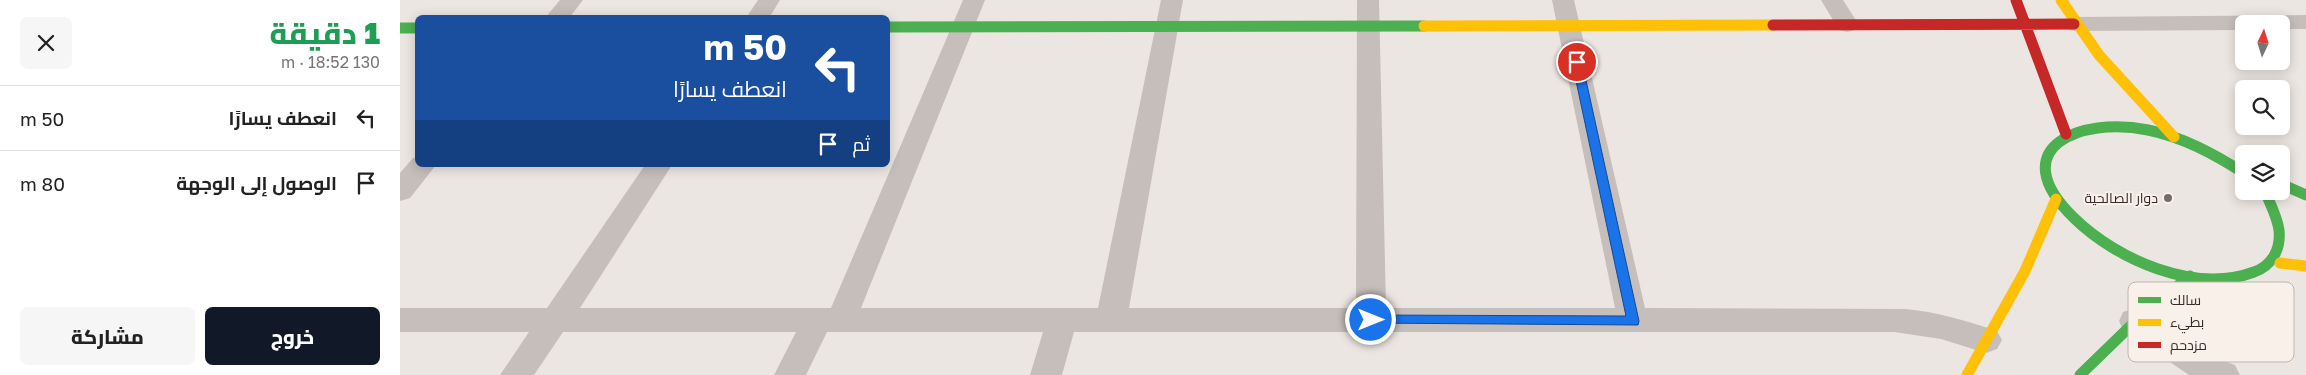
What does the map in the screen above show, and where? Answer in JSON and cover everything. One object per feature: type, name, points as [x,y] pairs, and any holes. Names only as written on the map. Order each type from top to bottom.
[{"type":"street","points":[[559,15],[572,0]]},
{"type":"street","points":[[759,15],[769,0]]},
{"type":"street","points":[[790,375],[829,321],[974,0]]},
{"type":"street","points":[[1111,320],[1172,0]]},
{"type":"street","points":[[1564,0],[1633,321]]},
{"type":"street","points":[[1832,0],[1847,25]]},
{"type":"street","points":[[2016,0],[2027,24],[2066,134]]},
{"type":"street","points":[[2061,0],[2074,24],[2126,86],[2174,137]]},
{"type":"street","points":[[890,27],[1167,26],[1368,13],[1569,26],[2306,22]]},
{"type":"street","points":[[1368,13],[1371,320]]},
{"type":"street","points":[[400,28],[415,28]]},
{"type":"street","points":[[2235,164],[2174,137],[2132,127],[2113,126],[2095,126],[2066,134],[2049,150],[2045,161],[2047,179],[2056,199],[2088,231],[2110,246],[2145,262],[2190,276],[2224,280],[2244,279],[2270,270],[2280,263],[2288,251],[2290,237],[2286,222],[2272,200]]},
{"type":"street","points":[[2222,159],[2235,167]]},
{"type":"street","points":[[400,190],[421,167]]},
{"type":"street","points":[[516,375],[657,167]]},
{"type":"street","points":[[2290,188],[2306,194]]},
{"type":"street","points":[[1967,375],[2025,272],[2056,199]]},
{"type":"street","points":[[2280,263],[2306,266]]},
{"type":"street","points":[[2181,282],[2190,276]]},
{"type":"street","points":[[400,320],[1904,320],[1944,326],[1986,340]]},
{"type":"street","points":[[1046,375],[1062,320]]},
{"type":"street","points":[[2080,375],[2128,327]]},
{"type":"street","points":[[2195,362],[2224,375]]},
{"type":"traffic: fast","points":[[890,27],[1424,26]]},
{"type":"traffic: fast","points":[[400,28],[415,28]]},
{"type":"traffic: fast","points":[[2235,168],[2209,153],[2173,137],[2135,128],[2106,126],[2078,131],[2066,136],[2048,156],[2045,169],[2050,187],[2056,197],[2074,218],[2090,232],[2111,246],[2161,269],[2214,280],[2238,278],[2258,271],[2273,258],[2278,248],[2279,232],[2275,214],[2269,200]]},
{"type":"traffic: fast","points":[[2290,188],[2306,195]]},
{"type":"traffic: fast","points":[[2182,282],[2190,276]]},
{"type":"traffic: fast","points":[[2080,375],[2128,328]]},
{"type":"traffic: slow","points":[[2061,0],[2099,55],[2174,137]]},
{"type":"traffic: slow","points":[[1424,26],[1773,25]]},
{"type":"traffic: slow","points":[[1967,375],[2025,271],[2056,199]]},
{"type":"traffic: slow","points":[[2280,263],[2306,266]]},
{"type":"traffic: jam","points":[[2016,0],[2066,134]]},
{"type":"traffic: jam","points":[[1773,25],[2074,24]]},
{"type":"place","name":"دوار الصالحية","points":[[2168,198]]},
{"type":"route","points":[[1371,320],[1633,321],[1577,62]]}]
